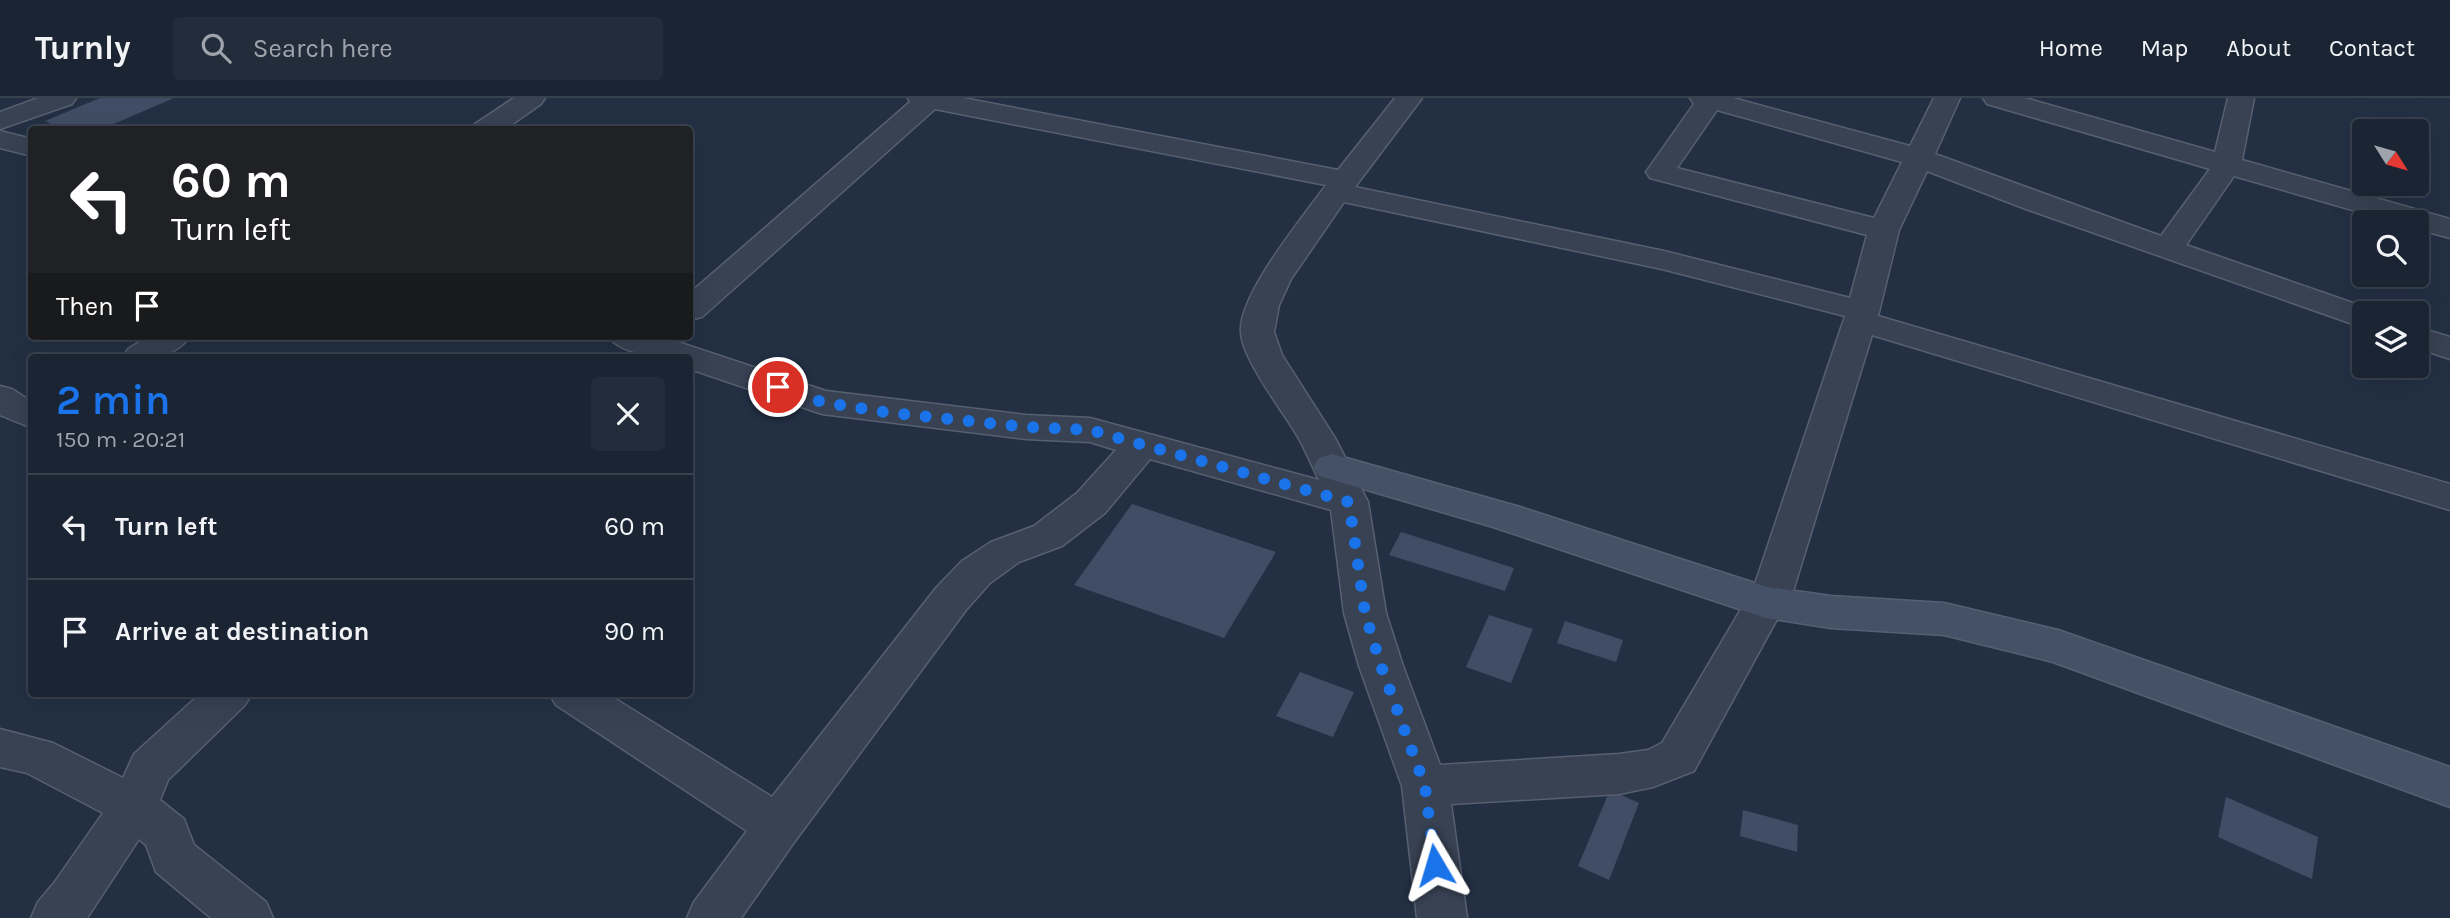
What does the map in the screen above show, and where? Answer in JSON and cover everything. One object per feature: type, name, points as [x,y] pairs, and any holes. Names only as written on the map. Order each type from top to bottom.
[{"type":"main road","points":[[1340,484],[1506,517],[1766,602],[1831,612],[1944,619],[2058,647],[2450,787]]},
{"type":"street","points":[[0,121],[63,98]]},
{"type":"street","points":[[491,126],[532,98]]},
{"type":"street","points":[[1409,98],[1341,186],[1275,279],[1263,305],[1257,332],[1265,355],[1340,484],[1365,613],[1381,666],[1425,786],[1442,918]]},
{"type":"street","points":[[1425,786],[1619,774],[1653,768],[1678,757],[1774,588],[1862,316],[1884,230],[1947,98]]},
{"type":"street","points":[[1996,98],[2450,229]]},
{"type":"street","points":[[2168,249],[2227,165],[2241,98]]},
{"type":"street","points":[[693,307],[927,99],[1341,186],[1664,260],[1862,316],[2450,497]]},
{"type":"street","points":[[1884,230],[1660,172],[1707,99],[1917,157],[2352,314]]},
{"type":"street","points":[[0,139],[28,147]]},
{"type":"street","points":[[145,354],[167,340]]},
{"type":"street","points":[[2429,341],[2450,348]]},
{"type":"street","points":[[642,343],[679,354]]},
{"type":"street","points":[[693,358],[822,402],[1026,427],[1090,430],[1141,444],[1340,484]]},
{"type":"street","points":[[712,918],[778,826],[951,599],[976,572],[1004,552],[1048,536],[1091,503],[1141,444]]},
{"type":"street","points":[[56,918],[72,899],[134,806],[149,768],[226,697]]},
{"type":"street","points":[[577,697],[778,826]]},
{"type":"street","points":[[0,748],[37,756],[134,806],[167,834],[173,857],[248,918]]},
{"type":"building","points":[[100,98],[174,98],[109,126],[55,126],[45,121]]},
{"type":"building","points":[[1132,504],[1276,552],[1224,638],[1074,585]]},
{"type":"building","points":[[1401,532],[1514,568],[1505,591],[1389,555]]},
{"type":"building","points":[[1489,615],[1533,629],[1511,683],[1466,667]]},
{"type":"building","points":[[1565,621],[1623,640],[1616,662],[1557,643]]},
{"type":"building","points":[[1300,672],[1354,692],[1333,737],[1276,716]]},
{"type":"building","points":[[1610,790],[1639,803],[1609,880],[1578,866]]},
{"type":"building","points":[[2226,797],[2318,837],[2312,879],[2218,837]]},
{"type":"building","points":[[1743,810],[1798,825],[1797,852],[1740,836]]},
{"type":"route","points":[[778,387],[822,402],[884,412],[1026,427],[1090,430],[1349,502],[1365,613],[1381,666],[1425,786],[1435,865]]}]
